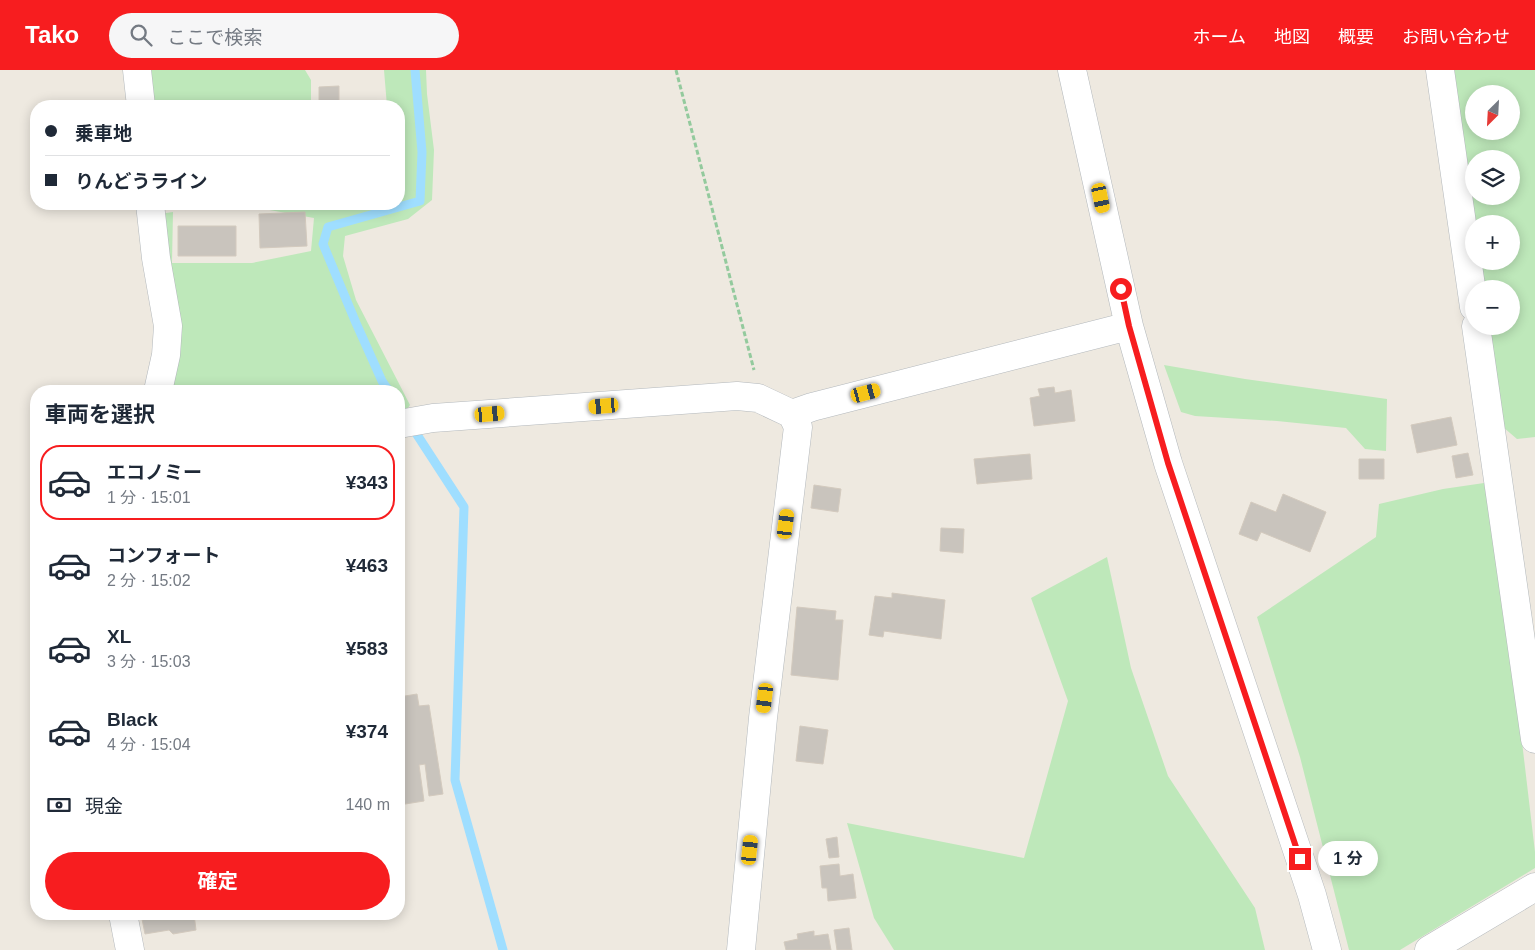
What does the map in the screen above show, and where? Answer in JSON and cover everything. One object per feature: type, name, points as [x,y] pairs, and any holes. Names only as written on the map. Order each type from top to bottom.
[{"type":"street","points":[[138,70],[140,100]]},
{"type":"street","points":[[1072,70],[1129,326],[1168,463],[1312,895],[1327,950]]},
{"type":"street","points":[[1440,70],[1470,280]]},
{"type":"street","points":[[151,210],[156,258],[168,326],[166,355],[159,385]]},
{"type":"street","points":[[792,414],[821,404],[1129,326]]},
{"type":"street","points":[[1477,335],[1535,739]]},
{"type":"street","points":[[405,423],[433,418],[737,396],[758,398],[792,414],[798,426],[763,718],[741,950]]},
{"type":"street","points":[[1429,950],[1535,887]]},
{"type":"street","points":[[124,920],[130,950]]},
{"type":"path","points":[[676,70],[754,364],[758,398]]},
{"type":"green space","points":[[146,70],[305,70],[311,80],[311,100],[148,100]]},
{"type":"green space","points":[[384,70],[426,70],[434,150],[432,200],[408,219],[345,236],[343,256],[356,300],[400,385],[165,385],[159,214],[173,212],[172,263],[252,263],[311,251],[314,218],[269,210],[405,210],[405,100],[386,100]]},
{"type":"green space","points":[[1454,70],[1535,70],[1535,437],[1517,439],[1503,427],[1489,335],[1520,335],[1520,280],[1481,280],[1479,270],[1520,270],[1520,215],[1473,215],[1472,205],[1520,205],[1520,150],[1465,150],[1465,155]]},
{"type":"green space","points":[[1164,365],[1245,379],[1387,399],[1386,451],[1365,449],[1346,428],[1277,421],[1195,416],[1181,412]]},
{"type":"green space","points":[[405,395],[410,405],[405,413]]},
{"type":"green space","points":[[1484,483],[1508,623],[1535,852],[1535,868],[1400,950],[1349,950],[1300,757],[1257,617],[1376,537],[1379,504],[1443,489]]},
{"type":"green space","points":[[1107,557],[1131,668],[1168,776],[1255,908],[1265,950],[894,950],[874,918],[847,823],[1024,858],[1068,701],[1031,598]]},
{"type":"building","points":[[339,86],[339,100],[319,100],[319,87]]},
{"type":"building","points":[[305,212],[307,246],[260,248],[259,214]]},
{"type":"building","points":[[178,226],[236,226],[236,256],[178,256]]},
{"type":"building","points":[[1054,387],[1055,393],[1071,390],[1075,421],[1034,426],[1030,398],[1040,396],[1038,389]]},
{"type":"building","points":[[1451,417],[1457,445],[1417,453],[1411,425]]},
{"type":"building","points":[[1468,453],[1473,475],[1456,478],[1452,456]]},
{"type":"building","points":[[1030,454],[1032,479],[977,484],[974,459]]},
{"type":"building","points":[[1359,459],[1384,459],[1384,479],[1359,479]]},
{"type":"building","points":[[814,485],[841,489],[838,512],[811,508]]},
{"type":"building","points":[[1283,494],[1326,512],[1310,552],[1261,532],[1257,541],[1239,534],[1251,502],[1276,512]]},
{"type":"building","points":[[941,528],[964,529],[963,553],[940,551]]},
{"type":"building","points":[[892,593],[945,600],[941,639],[884,631],[883,637],[869,635],[875,596],[892,598]]},
{"type":"building","points":[[797,607],[836,611],[835,620],[843,620],[838,680],[791,675]]},
{"type":"building","points":[[417,694],[419,706],[429,705],[443,794],[429,796],[425,764],[419,765],[424,801],[405,804],[405,696]]},
{"type":"building","points":[[800,726],[828,730],[823,764],[796,761]]},
{"type":"building","points":[[837,837],[839,857],[829,858],[826,839]]},
{"type":"building","points":[[839,864],[840,876],[853,874],[856,898],[828,901],[827,888],[822,888],[820,866]]},
{"type":"building","points":[[142,920],[195,920],[196,930],[173,934],[169,930],[145,934]]},
{"type":"building","points":[[849,928],[852,950],[837,950],[834,930]]},
{"type":"building","points":[[814,931],[814,936],[828,934],[831,950],[786,950],[784,942],[798,939],[797,934]]},
{"type":"waterway","points":[[405,205],[420,201],[422,152],[415,70]]},
{"type":"waterway","points":[[385,385],[323,244],[328,227],[388,210]]},
{"type":"waterway","points":[[405,416],[464,507],[455,780],[503,950]]},
{"type":"route","points":[[1121,289],[1129,326],[1168,463],[1300,859]]}]
